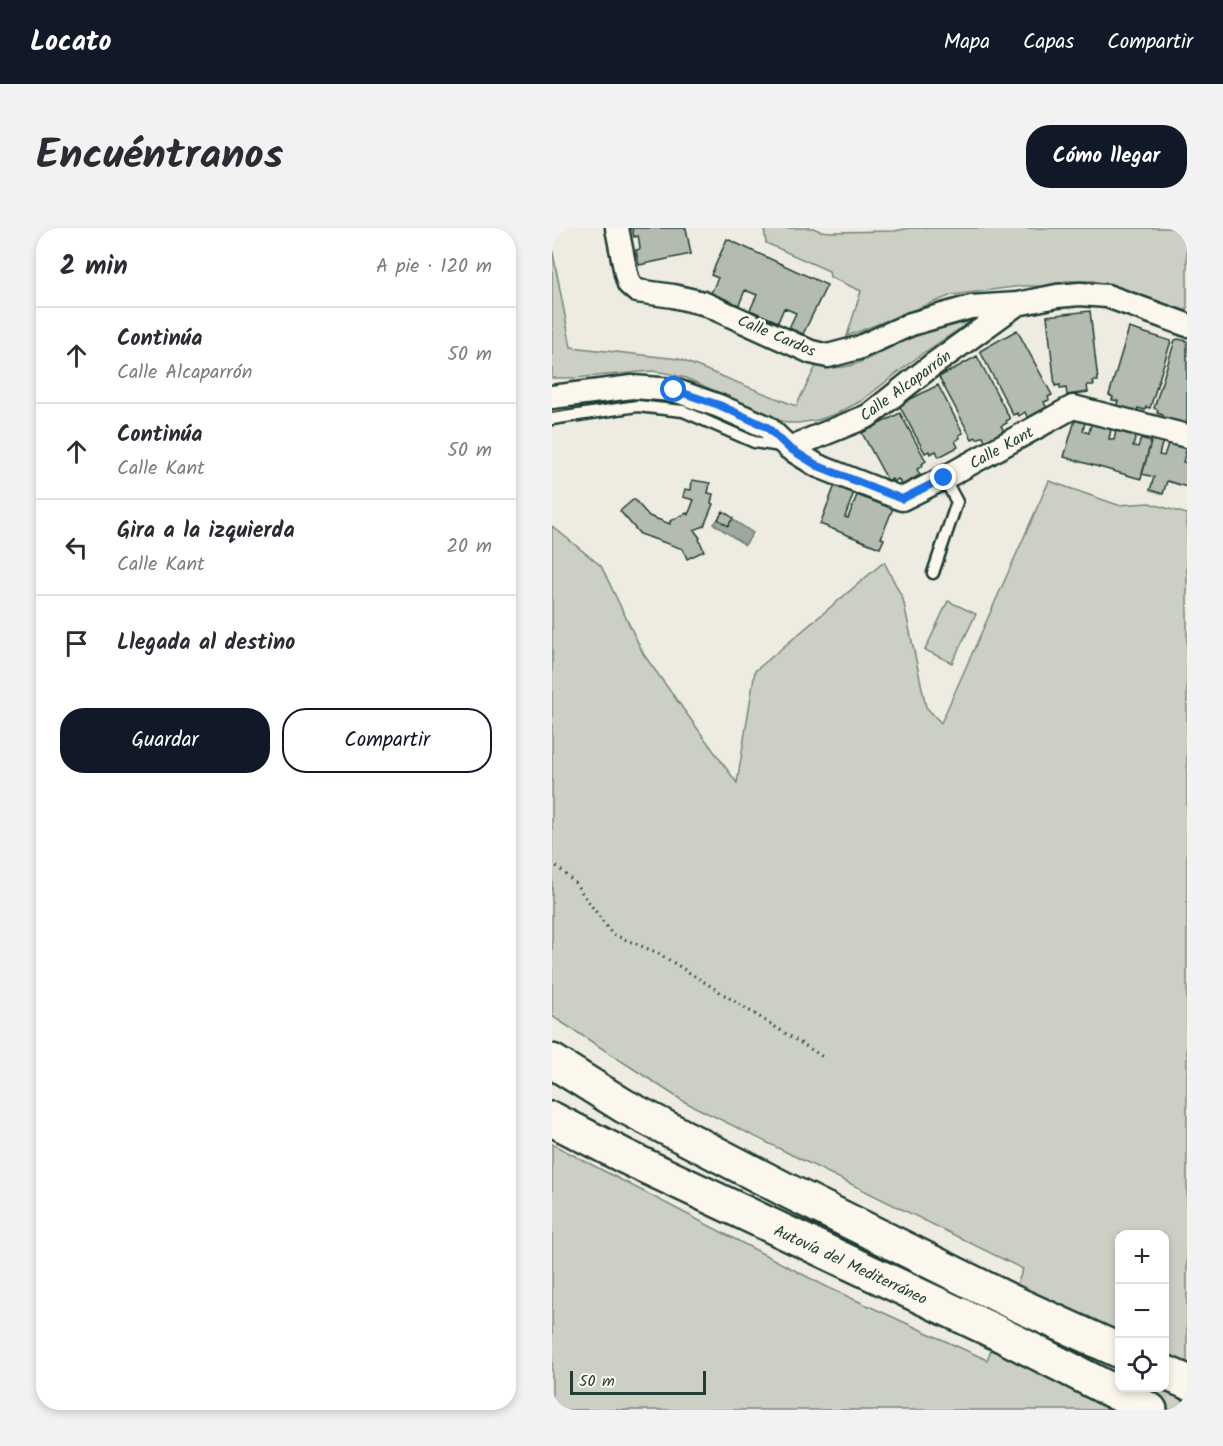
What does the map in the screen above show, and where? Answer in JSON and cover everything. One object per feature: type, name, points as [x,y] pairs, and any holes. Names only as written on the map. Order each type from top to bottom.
[{"type":"highway","points":[[552,1061],[624,1106],[790,1192],[1010,1301],[1115,1349]]},
{"type":"highway","name":"Autovía del Mediterráneo","points":[[552,1119],[626,1157],[998,1333],[1150,1410]]},
{"type":"highway","points":[[1169,1374],[1187,1382]]},
{"type":"street","name":"Calle Cardos","points":[[617,228],[629,284],[637,291],[703,303],[811,352],[828,356],[858,348],[911,324],[971,307],[1017,304]]},
{"type":"street","name":"Calle Alcaparrón","points":[[789,448],[868,416],[931,366],[1017,304],[1057,296],[1080,294],[1107,296],[1187,325]]},
{"type":"street","points":[[552,397],[632,387],[674,390],[719,405],[767,427],[789,448]]},
{"type":"street","name":"Calle Kant","points":[[789,448],[818,466],[902,499],[1072,407],[1187,436]]},
{"type":"lane","points":[[552,419],[637,406],[683,411],[754,442],[789,448]]},
{"type":"lane","points":[[933,573],[957,502],[944,478]]},
{"type":"path","points":[[552,862],[575,883],[612,934],[657,953],[823,1057]]},
{"type":"shaded area","points":[[764,228],[813,228],[832,232],[895,231],[909,228],[1187,228],[1187,311],[1094,281],[1066,281],[1044,286],[1022,286],[952,295],[847,336],[861,291],[830,277],[829,271],[766,243]]},
{"type":"shaded area","points":[[552,248],[571,347],[679,359],[796,406],[816,366],[829,368],[862,362],[912,338],[937,329],[972,321],[923,353],[861,401],[818,420],[786,423],[686,378],[666,373],[652,371],[552,378]]},
{"type":"shaded area","points":[[1049,481],[1118,505],[1149,503],[1187,514],[1187,1410],[552,1410],[552,1144],[827,1287],[987,1360],[1023,1269],[683,1101],[552,1016],[552,526],[601,566],[644,655],[737,783],[755,671],[884,562],[903,599],[926,707],[941,723]]},
{"type":"shaded area","points":[[718,519],[728,526],[732,519],[753,533],[745,545],[714,524]]},
{"type":"shaded area","points":[[948,601],[976,614],[952,663],[925,650]]},
{"type":"building","points":[[632,228],[686,228],[691,254],[639,265],[636,250],[640,249],[639,240],[638,236],[634,237]]},
{"type":"building","points":[[727,239],[827,285],[803,334],[789,328],[796,313],[784,308],[778,322],[750,310],[757,295],[745,290],[739,305],[711,293],[718,278],[711,275]]},
{"type":"building","points":[[1090,311],[1098,381],[1093,381],[1094,385],[1087,385],[1088,392],[1067,395],[1066,388],[1060,389],[1060,385],[1055,386],[1047,316]]},
{"type":"building","points":[[1129,328],[1171,341],[1150,408],[1146,407],[1145,410],[1138,408],[1137,414],[1116,408],[1118,401],[1112,400],[1113,397],[1109,395]]},
{"type":"building","points":[[1017,330],[1052,395],[1044,402],[1047,409],[1028,419],[1025,412],[1019,416],[1017,413],[1013,415],[980,351]]},
{"type":"building","points":[[1175,340],[1187,341],[1187,422],[1184,428],[1161,421],[1163,415],[1157,413],[1158,410],[1154,408]]},
{"type":"building","points":[[977,356],[1010,419],[1001,426],[1005,432],[986,443],[983,436],[972,439],[939,377]]},
{"type":"building","points":[[938,385],[963,433],[955,441],[958,447],[939,457],[936,451],[930,454],[929,451],[925,453],[899,405]]},
{"type":"building","points":[[900,413],[926,461],[917,469],[920,475],[902,485],[898,479],[893,482],[892,479],[888,481],[862,433]]},
{"type":"building","points":[[1075,420],[1085,422],[1083,431],[1089,433],[1091,424],[1111,429],[1109,439],[1114,440],[1116,431],[1136,436],[1133,446],[1138,447],[1141,438],[1151,442],[1141,479],[1064,457]]},
{"type":"building","points":[[1152,438],[1163,440],[1159,455],[1164,456],[1169,441],[1187,447],[1183,462],[1187,463],[1187,487],[1167,481],[1163,494],[1150,490],[1154,477],[1142,474]]},
{"type":"building","points":[[692,480],[710,483],[708,493],[713,494],[711,503],[713,504],[704,526],[694,530],[700,538],[704,551],[687,559],[683,549],[640,534],[620,511],[634,499],[649,516],[670,524],[670,521],[687,513],[688,515],[694,500],[683,497],[685,489],[691,490]]},
{"type":"building","points":[[835,485],[854,492],[845,517],[848,518],[857,495],[893,508],[881,538],[884,539],[880,548],[820,524]]},
{"type":"building","points":[[723,511],[733,518],[728,526],[718,519]]},
{"type":"route","points":[[674,390],[719,405],[767,427],[789,448],[818,466],[902,499],[944,478]]}]
